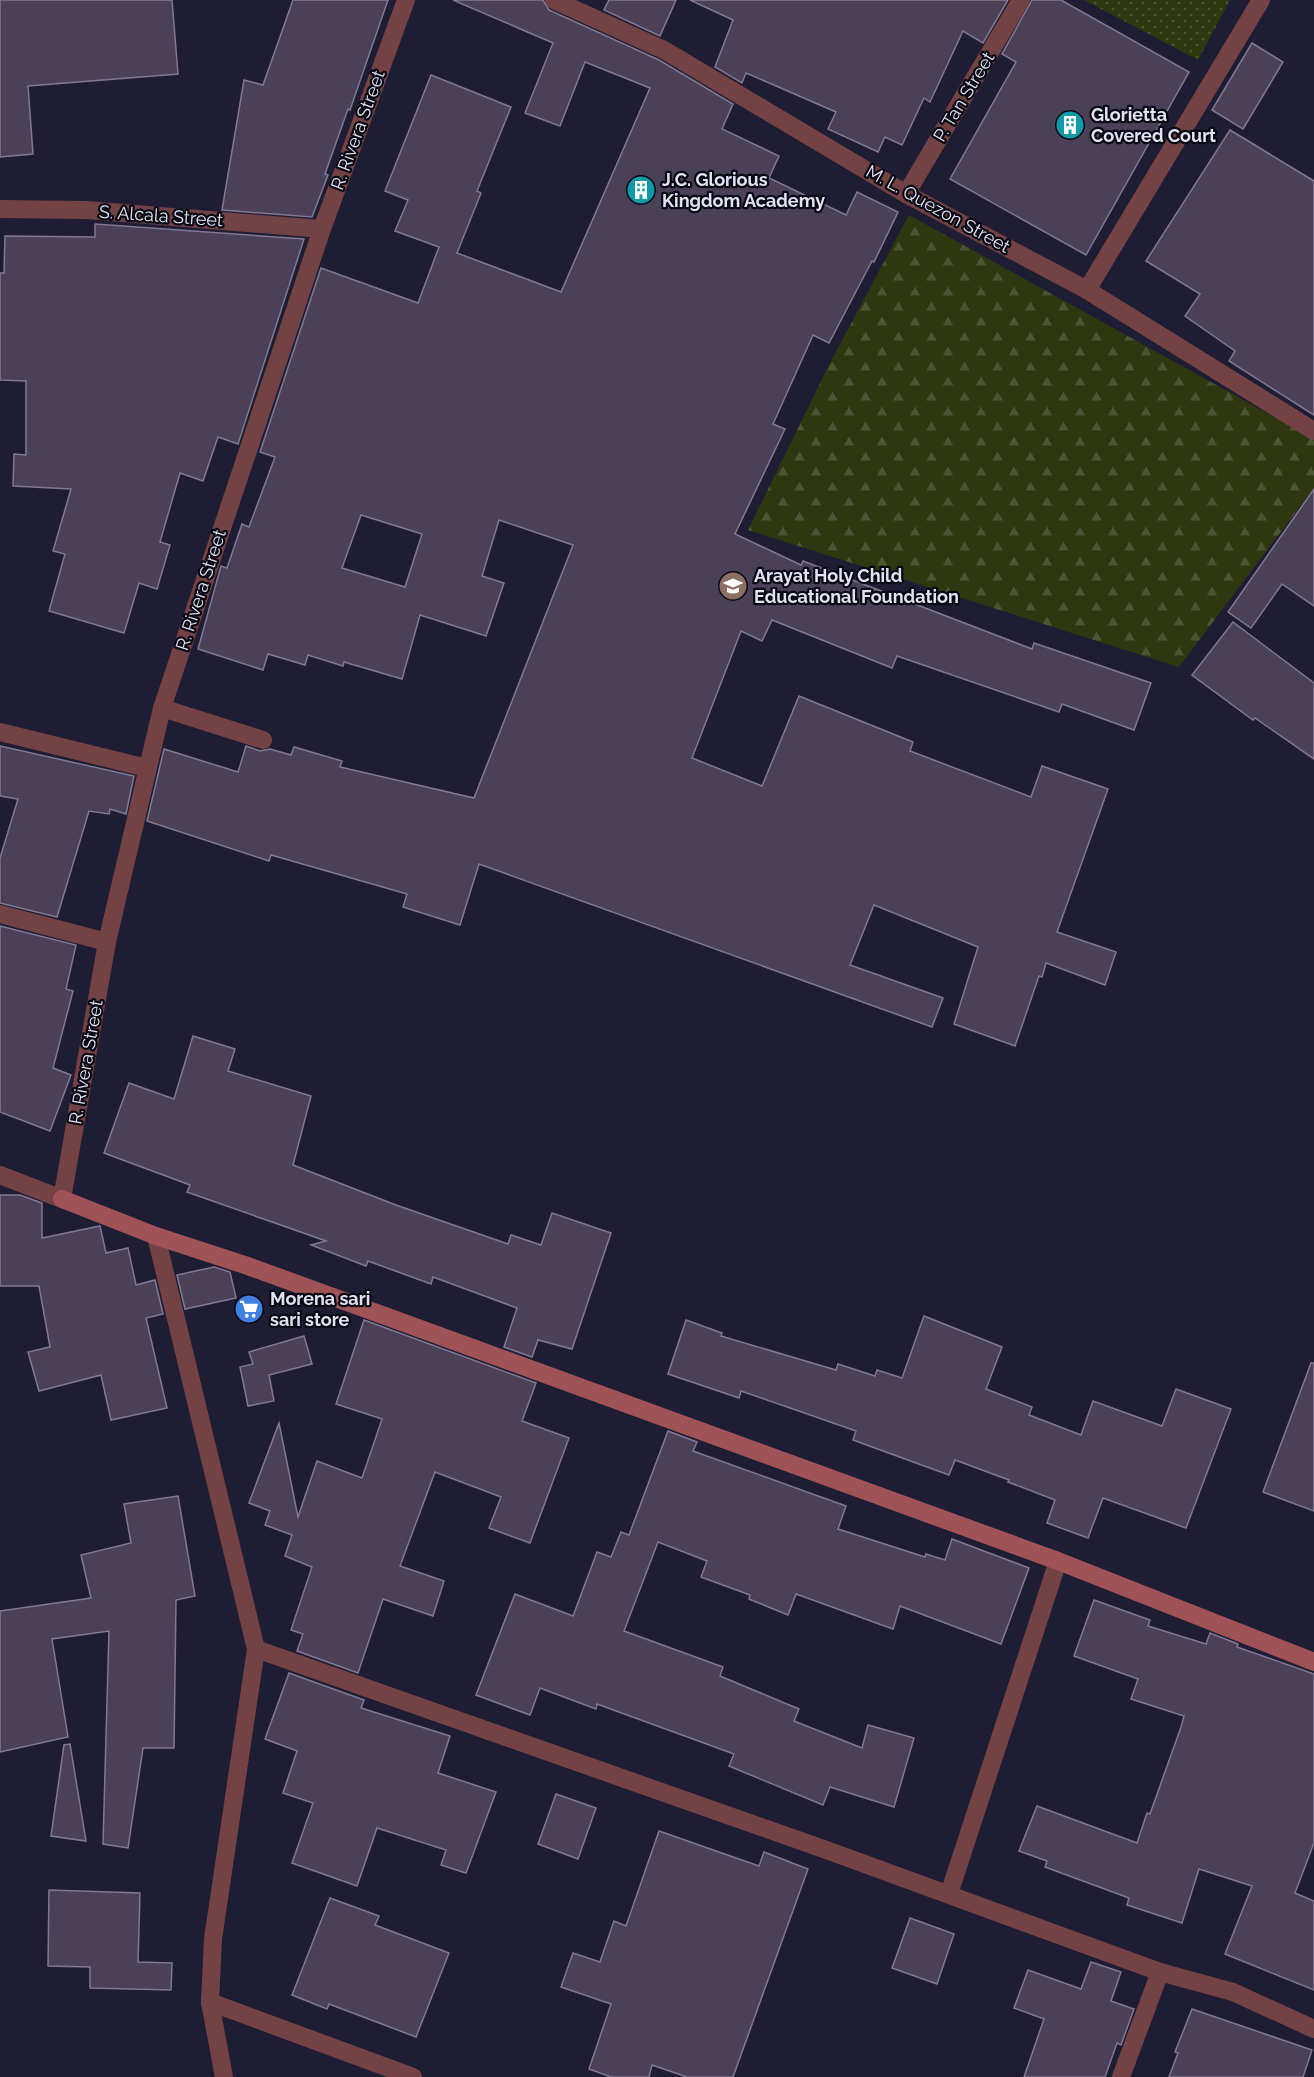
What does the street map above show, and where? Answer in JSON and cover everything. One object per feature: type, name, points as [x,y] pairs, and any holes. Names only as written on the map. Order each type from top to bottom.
[{"type":"street","name":"R. Rivera Street","points":[[62,1198],[107,942],[162,708],[322,230],[406,0]]},
{"type":"street","name":"M. L. Quezon Street","points":[[554,0],[664,50],[906,194],[1087,290],[1314,431]]},
{"type":"street","name":"P. Tan Street","points":[[906,194],[1021,0]]},
{"type":"street","points":[[1087,290],[1261,0]]},
{"type":"street","name":"S. Alcala Street","points":[[0,209],[86,210],[322,230]]},
{"type":"street","points":[[162,708],[263,740]]},
{"type":"street","points":[[0,732],[147,768]]},
{"type":"street","points":[[0,914],[107,942]]},
{"type":"street","points":[[0,1175],[156,1236],[245,1265],[1058,1561],[1314,1662]]},
{"type":"street","points":[[156,1236],[256,1649],[213,1939],[210,2002],[224,2077]]},
{"type":"street","points":[[949,1894],[1058,1561]]},
{"type":"street","points":[[256,1649],[949,1894],[1160,1972],[1233,1992],[1314,2029]]},
{"type":"street","points":[[1121,2077],[1160,1972]]},
{"type":"street","points":[[210,2002],[414,2077]]},
{"type":"green space","points":[[1084,0],[1230,0],[1198,60]]},
{"type":"green space","points":[[909,215],[1314,439],[1314,488],[1179,667],[748,530],[830,363]]},
{"type":"building","points":[[0,0],[172,0],[178,74],[28,86],[33,154],[0,157]]},
{"type":"building","points":[[293,0],[388,0],[325,174],[328,175],[312,217],[222,210],[244,80],[263,85]]},
{"type":"building","points":[[453,0],[543,0],[549,10],[659,60],[733,104],[722,129],[779,156],[769,178],[846,215],[857,192],[898,212],[874,262],[872,261],[829,343],[813,335],[773,424],[785,429],[735,534],[801,565],[803,561],[1032,649],[1034,643],[1151,683],[1134,730],[1062,704],[1059,712],[897,656],[892,668],[772,620],[762,641],[741,631],[692,758],[762,786],[799,696],[913,742],[910,751],[1031,797],[1042,766],[1108,789],[1057,932],[1116,952],[1105,985],[1046,963],[1042,977],[1039,976],[1015,1046],[954,1024],[978,947],[874,905],[850,965],[943,998],[932,1027],[479,864],[460,925],[403,907],[407,894],[271,855],[269,861],[147,821],[164,749],[238,772],[246,746],[260,751],[270,749],[291,755],[294,747],[342,761],[340,767],[474,798],[573,545],[499,520],[482,576],[504,583],[486,636],[420,615],[402,679],[344,662],[343,666],[308,655],[305,665],[268,654],[263,670],[198,649],[221,566],[227,568],[242,524],[249,527],[275,457],[260,452],[321,268],[418,303],[439,247],[395,231],[408,200],[385,191],[431,75],[511,107],[477,191],[481,193],[457,253],[561,292],[650,88],[585,62],[560,126],[525,113],[553,43]],"holes":[[[361,515],[422,534],[405,587],[342,568]]]},
{"type":"building","points":[[609,0],[676,0],[660,36],[604,10]]},
{"type":"building","points":[[690,0],[1008,0],[983,43],[963,31],[930,102],[924,98],[902,145],[885,137],[878,152],[828,129],[836,112],[746,73],[742,83],[715,67],[733,20]]},
{"type":"building","name":"Glorietta Covered Court","points":[[1032,0],[1061,0],[1189,72],[1086,255],[950,179],[1016,62],[1002,54]]},
{"type":"building","points":[[1252,43],[1283,62],[1243,129],[1212,110]]},
{"type":"building","points":[[1230,130],[1314,181],[1314,415],[1229,361],[1235,351],[1185,316],[1200,294],[1146,261]]},
{"type":"building","points":[[95,224],[304,239],[238,444],[218,437],[203,481],[180,473],[160,542],[170,545],[157,589],[139,583],[124,633],[49,611],[65,554],[53,551],[71,489],[13,486],[14,454],[26,455],[26,381],[0,380],[0,273],[4,273],[5,236],[95,237]]},
{"type":"building","points":[[1314,489],[1314,606],[1282,584],[1251,628],[1228,612]]},
{"type":"building","points":[[1233,622],[1314,683],[1314,759],[1255,718],[1253,720],[1192,675]]},
{"type":"building","points":[[0,746],[134,776],[126,814],[110,809],[109,814],[89,811],[57,917],[0,903],[0,858],[18,799],[0,796]]},
{"type":"building","points":[[0,926],[76,945],[66,989],[73,991],[53,1068],[71,1075],[50,1131],[0,1112]]},
{"type":"building","points":[[193,1036],[235,1049],[228,1071],[311,1096],[293,1165],[396,1205],[508,1244],[511,1235],[541,1245],[552,1213],[611,1233],[572,1349],[538,1340],[532,1357],[504,1347],[517,1308],[433,1277],[431,1284],[368,1261],[366,1266],[311,1245],[326,1241],[187,1192],[190,1185],[104,1153],[129,1083],[174,1099]]},
{"type":"building","points":[[0,1195],[20,1195],[42,1203],[42,1238],[100,1226],[106,1253],[128,1248],[136,1285],[155,1280],[163,1314],[146,1318],[167,1408],[111,1420],[101,1375],[39,1391],[28,1352],[50,1347],[39,1286],[0,1286]]},
{"type":"building","points":[[214,1267],[230,1272],[236,1298],[185,1309],[177,1275]]},
{"type":"building","points":[[924,1316],[1002,1347],[986,1389],[1032,1407],[1029,1415],[1081,1435],[1093,1401],[1162,1426],[1176,1389],[1231,1409],[1186,1528],[1103,1498],[1088,1538],[1047,1523],[1055,1500],[1008,1482],[1009,1480],[955,1460],[949,1475],[853,1440],[856,1431],[741,1391],[739,1398],[668,1374],[686,1320],[722,1333],[721,1336],[836,1370],[838,1364],[875,1376],[877,1370],[902,1378]]},
{"type":"building","points":[[364,1320],[536,1383],[522,1421],[569,1438],[530,1543],[489,1528],[501,1497],[435,1472],[400,1566],[444,1581],[433,1616],[383,1599],[358,1673],[297,1651],[303,1634],[291,1630],[312,1567],[285,1556],[292,1535],[265,1525],[270,1511],[249,1503],[279,1423],[298,1517],[317,1461],[362,1478],[382,1419],[336,1404]]},
{"type":"building","points":[[304,1336],[312,1364],[269,1375],[274,1401],[248,1406],[240,1367],[253,1364],[249,1352]]},
{"type":"building","points":[[1311,1363],[1314,1363],[1314,1511],[1263,1492]]},
{"type":"building","points":[[668,1431],[697,1442],[693,1451],[846,1506],[838,1529],[925,1557],[926,1554],[945,1560],[952,1539],[1029,1568],[1001,1644],[900,1606],[893,1629],[796,1594],[788,1615],[749,1599],[750,1595],[701,1577],[707,1561],[658,1542],[624,1631],[723,1667],[720,1676],[799,1709],[794,1721],[862,1748],[868,1725],[914,1738],[894,1807],[830,1787],[823,1805],[729,1766],[734,1754],[597,1704],[596,1709],[540,1688],[530,1715],[476,1695],[515,1594],[573,1616],[597,1552],[611,1557],[621,1532],[629,1535]]},
{"type":"building","points":[[178,1496],[195,1596],[176,1600],[174,1748],[143,1748],[128,1848],[103,1844],[109,1631],[52,1639],[68,1737],[0,1752],[0,1611],[91,1598],[81,1555],[131,1543],[124,1504]]},
{"type":"building","points":[[1094,1600],[1150,1620],[1148,1626],[1206,1644],[1210,1633],[1238,1644],[1237,1647],[1314,1674],[1314,1843],[1295,1893],[1314,1901],[1314,1990],[1225,1954],[1252,1886],[1199,1869],[1182,1923],[1127,1905],[1129,1898],[1045,1867],[1047,1861],[1019,1851],[1037,1806],[1137,1843],[1147,1813],[1150,1814],[1181,1727],[1184,1716],[1131,1699],[1138,1679],[1074,1656]]},
{"type":"building","points":[[289,1673],[364,1700],[361,1708],[450,1736],[438,1773],[496,1792],[466,1873],[441,1865],[446,1850],[377,1828],[357,1886],[292,1863],[313,1803],[283,1793],[297,1751],[265,1739]]},
{"type":"building","points":[[70,1744],[86,1841],[51,1836],[64,1745]]},
{"type":"building","points":[[556,1794],[596,1808],[578,1859],[538,1844]]},
{"type":"building","points":[[659,1831],[759,1866],[764,1852],[808,1869],[733,2077],[687,2077],[652,2065],[649,2077],[611,2077],[589,2069],[611,2004],[561,1987],[573,1953],[600,1962],[614,1921],[626,1926]]},
{"type":"building","points":[[49,1890],[140,1893],[138,1962],[172,1963],[171,1990],[90,1988],[90,1967],[48,1966]]},
{"type":"building","points":[[330,1898],[379,1916],[375,1925],[449,1953],[416,2037],[329,2004],[327,2009],[292,1995]]},
{"type":"building","points":[[910,1918],[954,1934],[937,1984],[892,1968]]},
{"type":"building","points":[[1091,1962],[1121,1972],[1111,2001],[1134,2009],[1121,2045],[1117,2043],[1105,2077],[1024,2077],[1044,2019],[1014,2008],[1028,1970],[1081,1989]]},
{"type":"building","points":[[1192,2009],[1312,2050],[1303,2077],[1169,2077],[1178,2053],[1175,2052]]},
{"type":"place","name":"Glorietta Covered Court","points":[[1070,125]]},
{"type":"place","name":"J.C. Glorious Kingdom Academy","points":[[641,190]]},
{"type":"place","name":"Arayat Holy Child Educational Foundation","points":[[733,586]]},
{"type":"place","name":"Morena sari sari store","points":[[249,1309]]}]
